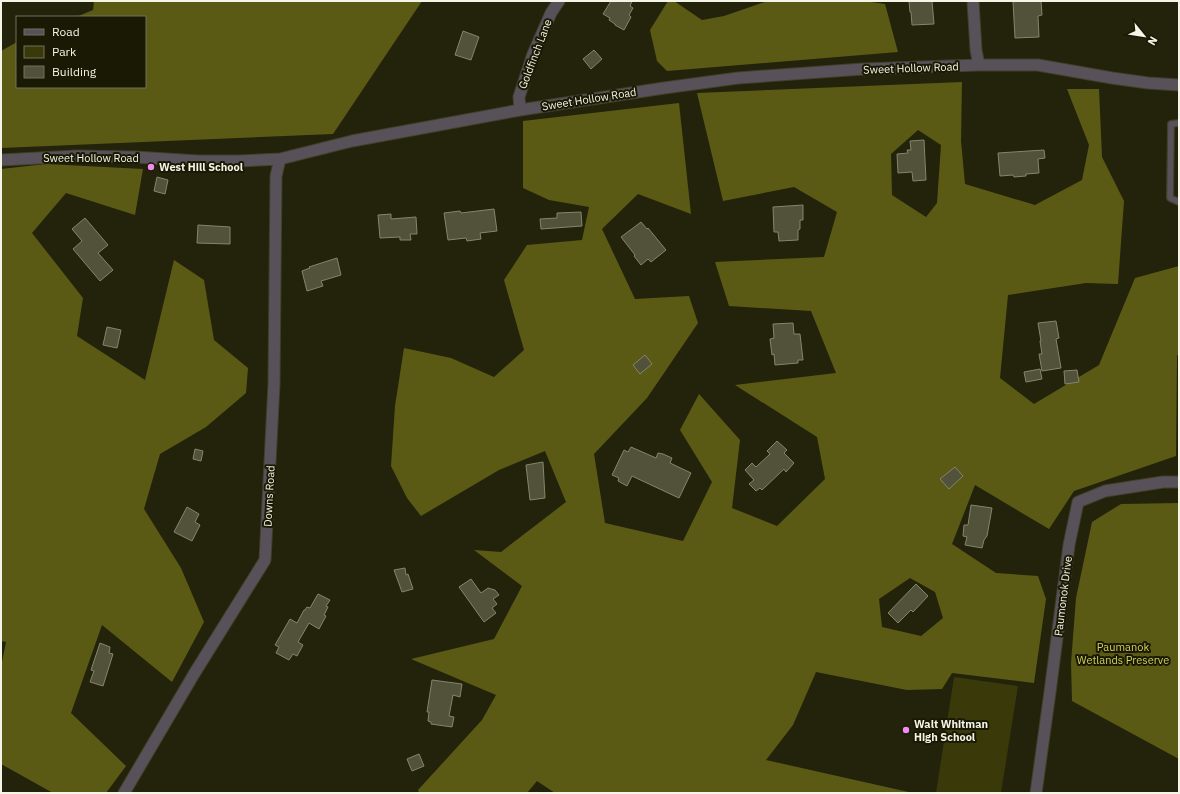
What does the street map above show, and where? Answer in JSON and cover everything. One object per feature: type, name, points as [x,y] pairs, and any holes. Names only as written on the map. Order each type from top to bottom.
[{"type":"street","name":"Goldfinch Lane","points":[[520,110],[519,97],[533,54],[551,13],[559,1]]},
{"type":"street","points":[[973,1],[976,50],[979,65]]},
{"type":"street","name":"Sweet Hollow Road","points":[[1,160],[77,156],[135,157],[198,161],[280,159],[352,141],[520,110],[738,78],[863,69],[979,65],[1038,65],[1112,78],[1148,83],[1179,85]]},
{"type":"street","name":"Downs Road","points":[[124,793],[194,674],[265,560],[274,384],[276,176],[280,159]]},
{"type":"street","name":"Paumonok Drive","points":[[1036,793],[1069,545],[1078,502],[1105,491],[1163,482],[1179,482]]},
{"type":"lane","points":[[1179,123],[1171,124],[1170,198],[1179,202]]},
{"type":"green space","points":[[94,1],[422,1],[333,134],[1,148],[1,51],[16,43],[16,88],[146,88],[146,16],[78,16],[93,10]]},
{"type":"green space","points":[[668,1],[674,1],[702,20],[724,16],[768,1],[864,1],[885,4],[898,52],[667,71],[657,61],[650,30]]},
{"type":"green space","points":[[962,82],[961,141],[965,184],[1035,205],[1082,180],[1089,145],[1067,89],[1099,89],[1102,157],[1124,201],[1118,284],[1086,283],[1008,295],[1000,378],[1034,404],[1099,365],[1135,278],[1179,266],[1179,353],[1177,356],[1176,456],[1074,491],[1049,529],[975,485],[952,544],[996,573],[1038,576],[1046,599],[1034,683],[952,673],[942,689],[907,690],[816,672],[793,725],[766,760],[913,793],[555,793],[537,781],[527,793],[419,793],[418,790],[482,720],[496,695],[411,659],[494,639],[522,586],[474,550],[501,552],[566,502],[545,451],[499,470],[421,516],[407,498],[391,466],[395,406],[404,348],[451,358],[494,377],[524,350],[504,280],[527,245],[582,240],[589,207],[549,200],[523,188],[523,121],[679,103],[691,214],[638,194],[602,229],[635,299],[689,296],[698,323],[647,398],[594,454],[605,523],[683,541],[712,482],[680,430],[699,394],[740,440],[732,508],[777,526],[825,479],[817,437],[735,385],[836,373],[811,311],[729,306],[715,262],[824,257],[837,212],[794,187],[723,201],[697,93]],"holes":[[[918,130],[941,145],[937,203],[926,217],[892,195],[891,154]],[[910,578],[935,592],[943,618],[921,636],[882,627],[879,599]]]},
{"type":"green space","points":[[46,164],[143,169],[135,215],[66,193],[32,233],[83,298],[77,336],[145,380],[174,260],[204,280],[214,340],[248,368],[246,393],[206,427],[160,454],[144,509],[181,568],[204,622],[172,682],[102,625],[71,713],[126,766],[106,793],[53,793],[1,764],[1,667],[6,642],[1,641],[1,169]]},
{"type":"green space","name":"Paumanok Wetlands Preserve","points":[[1179,503],[1179,759],[1072,701],[1071,663],[1076,598],[1092,522],[1121,504]]},
{"type":"green space","points":[[954,677],[1018,686],[1001,793],[936,793]]},
{"type":"building","points":[[611,1],[632,1],[630,6],[633,8],[629,15],[631,17],[624,30],[615,25],[609,20],[610,18],[603,14]]},
{"type":"building","points":[[909,1],[932,1],[934,24],[912,25]]},
{"type":"building","points":[[1013,1],[1041,1],[1042,15],[1038,16],[1039,37],[1015,38]]},
{"type":"building","points":[[463,31],[479,37],[471,60],[455,55]]},
{"type":"building","points":[[594,50],[602,59],[591,69],[583,59]]},
{"type":"building","points":[[924,140],[926,180],[913,181],[912,172],[898,173],[897,154],[908,153],[907,150],[911,150],[910,141]]},
{"type":"building","points":[[1044,150],[1045,158],[1038,159],[1039,173],[1014,177],[1013,175],[1000,176],[998,153]]},
{"type":"building","points":[[157,177],[168,180],[165,194],[154,191]]},
{"type":"building","points":[[803,205],[803,220],[800,220],[798,240],[779,241],[778,232],[774,232],[773,207]]},
{"type":"building","points":[[494,209],[497,231],[480,233],[481,239],[467,241],[466,238],[448,240],[444,213],[460,211],[461,213]]},
{"type":"building","points":[[581,212],[582,226],[541,229],[540,219],[557,218],[557,213]]},
{"type":"building","points":[[391,214],[391,219],[416,217],[417,234],[410,234],[411,240],[400,240],[400,237],[380,238],[378,215]]},
{"type":"building","points":[[85,218],[108,245],[98,253],[113,270],[100,281],[73,249],[82,241],[72,229]]},
{"type":"building","points":[[641,222],[647,229],[648,228],[666,250],[651,262],[648,259],[641,265],[621,237]]},
{"type":"building","points":[[198,225],[230,227],[230,244],[197,243]]},
{"type":"building","points":[[337,258],[341,275],[321,281],[323,286],[307,291],[302,271],[310,268],[309,267]]},
{"type":"building","points":[[1056,321],[1059,338],[1056,339],[1061,368],[1042,371],[1039,354],[1042,354],[1038,323]]},
{"type":"building","points":[[793,323],[794,334],[800,334],[803,360],[798,360],[798,363],[775,365],[770,339],[774,338],[773,324]]},
{"type":"building","points":[[107,327],[121,330],[117,348],[103,345]]},
{"type":"building","points":[[645,355],[652,364],[640,374],[633,365]]},
{"type":"building","points":[[1040,369],[1042,379],[1026,382],[1024,372]]},
{"type":"building","points":[[1077,370],[1079,382],[1065,384],[1064,371]]},
{"type":"building","points":[[777,441],[787,450],[784,453],[794,463],[786,472],[784,469],[762,490],[760,488],[756,491],[749,484],[754,480],[745,470],[752,463],[756,467],[770,454],[767,451]]},
{"type":"building","points":[[631,447],[656,458],[658,453],[663,454],[672,458],[670,463],[691,473],[679,498],[632,476],[627,486],[618,481],[619,478],[612,475],[624,450],[628,452]]},
{"type":"building","points":[[195,449],[203,451],[201,461],[193,459]]},
{"type":"building","points":[[543,462],[545,498],[530,500],[526,465]]},
{"type":"building","points":[[955,467],[963,476],[949,489],[940,479]]},
{"type":"building","points":[[971,505],[992,508],[987,536],[984,540],[982,548],[965,545],[967,537],[963,536],[964,525],[968,525]]},
{"type":"building","points":[[187,507],[199,514],[195,522],[200,525],[192,541],[174,532]]},
{"type":"building","points":[[405,568],[406,575],[408,574],[413,589],[402,592],[394,570]]},
{"type":"building","points":[[471,579],[481,593],[488,588],[495,590],[499,595],[493,599],[497,604],[492,608],[496,613],[484,622],[459,587]]},
{"type":"building","points":[[916,584],[928,596],[913,612],[911,610],[898,623],[888,613]]},
{"type":"building","points":[[318,594],[330,600],[326,606],[328,607],[324,615],[326,616],[319,629],[309,623],[298,642],[303,645],[297,656],[293,654],[289,660],[276,653],[279,647],[275,645],[290,619],[297,623],[304,610],[307,607],[310,608]]},
{"type":"building","points":[[100,643],[110,647],[109,653],[113,654],[103,686],[90,682],[94,671],[91,670]]},
{"type":"building","points":[[432,680],[462,684],[460,697],[453,695],[449,716],[454,717],[452,727],[431,724],[431,722],[428,721],[429,712],[427,712]]},
{"type":"building","points":[[419,754],[424,766],[412,771],[407,759]]},
{"type":"place","name":"West Hill School","points":[[151,167]]},
{"type":"place","name":"Walt Whitman High School","points":[[906,730]]}]
